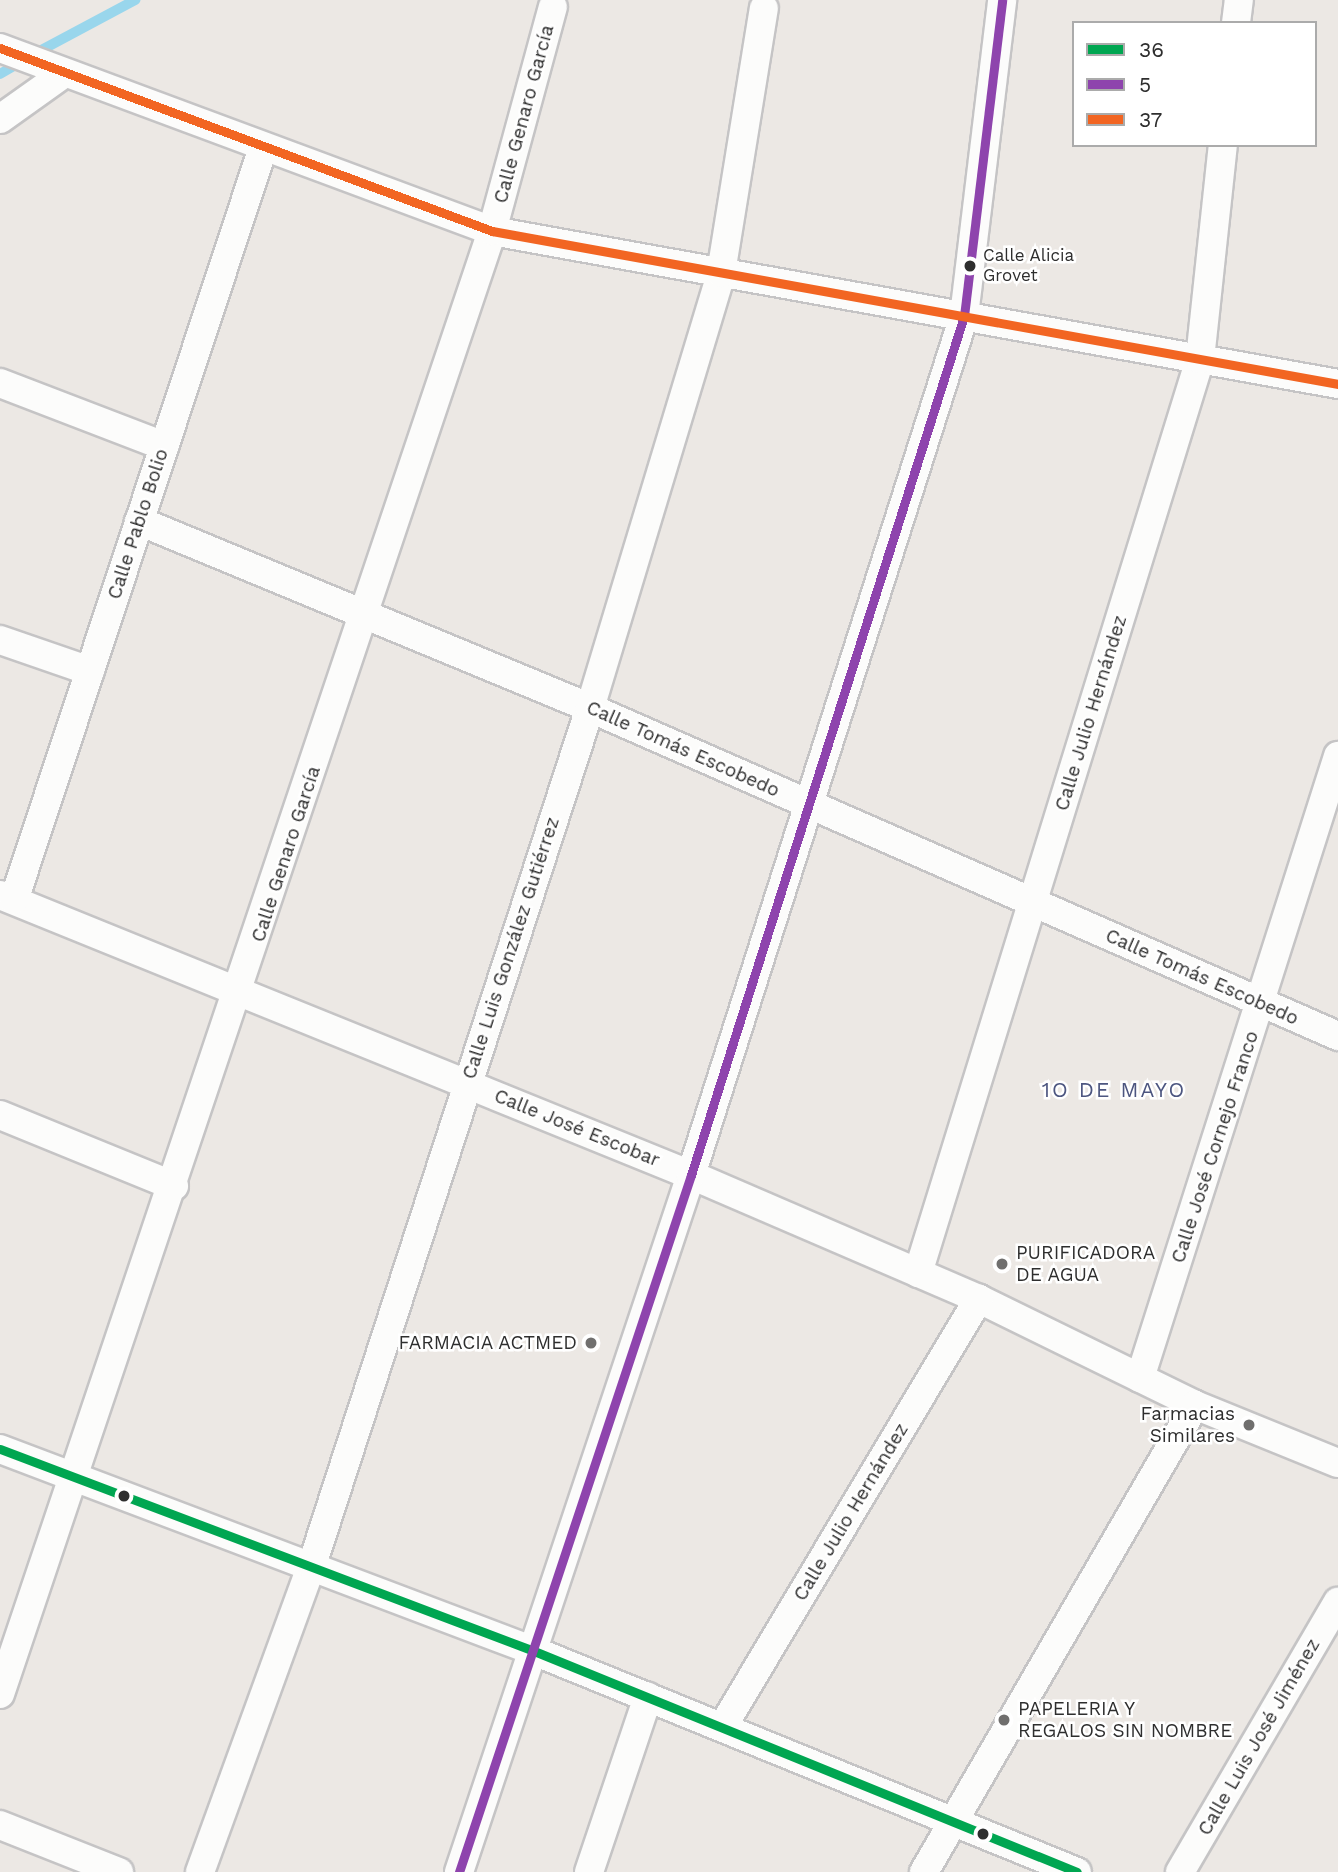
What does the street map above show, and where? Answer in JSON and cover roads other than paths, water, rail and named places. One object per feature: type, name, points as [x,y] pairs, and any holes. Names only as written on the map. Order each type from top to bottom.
[{"type":"street","points":[[459,1872],[691,1175],[964,316],[1002,0]]},
{"type":"street","points":[[1236,21],[1239,0]]},
{"type":"street","name":"Calle Genaro García","points":[[0,1694],[76,1479],[492,231],[553,7]]},
{"type":"street","name":"Calle Luis González Gutiérrez","points":[[200,1872],[312,1565],[590,708],[721,273],[764,8]]},
{"type":"street","points":[[0,48],[262,148],[492,231],[1338,384]]},
{"type":"street","points":[[0,120],[54,70]]},
{"type":"street","name":"Calle Julio Hernández","points":[[918,1273],[1200,359],[1223,147]]},
{"type":"street","name":"Calle Pablo Bolio","points":[[7,897],[90,671],[262,148]]},
{"type":"street","points":[[0,383],[164,446]]},
{"type":"street","name":"Calle Tomás Escobedo","points":[[139,521],[590,708],[1338,1036]]},
{"type":"street","points":[[0,640],[90,671]]},
{"type":"street","name":"Calle José Cornejo Franco","points":[[1140,1378],[1338,756]]},
{"type":"street","name":"Calle José Escobar","points":[[7,897],[691,1175],[979,1299],[1195,1405],[1338,1463]]},
{"type":"street","points":[[0,1115],[174,1186]]},
{"type":"street","name":"Calle Julio Hernández","points":[[723,1726],[979,1299]]},
{"type":"street","points":[[924,1872],[1195,1405]]},
{"type":"street","points":[[0,1449],[534,1651],[956,1819],[1077,1872]]},
{"type":"street","name":"Calle Luis José Jiménez","points":[[1180,1872],[1338,1602]]},
{"type":"street","points":[[589,1872],[648,1697]]},
{"type":"street","points":[[0,1825],[119,1872]]},
{"type":"waterway","points":[[34,54],[135,0]]},
{"type":"waterway","points":[[0,74],[21,62]]},
{"type":"place","name":"Calle Alicia Grovet","points":[[970,266]]},
{"type":"place","name":"PURIFICADORA DE AGUA","points":[[1002,1264]]},
{"type":"place","name":"FARMACIA ACTMED","points":[[591,1343]]},
{"type":"place","name":"Farmacias Similares","points":[[1249,1425]]},
{"type":"place","name":"PAPELERIA Y REGALOS SIN NOMBRE","points":[[1004,1720]]},
{"type":"district","name":"1O DE MAYO","points":[[1114,1090]]}]
